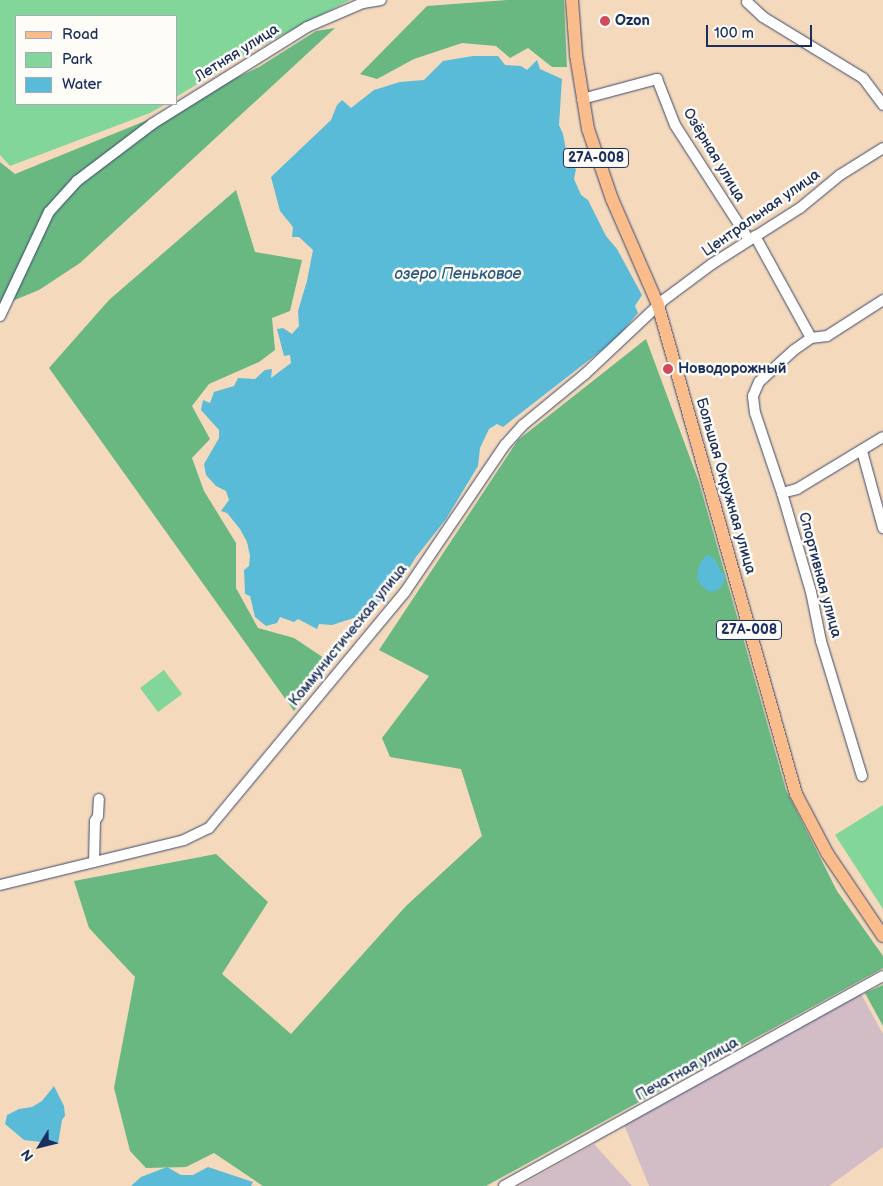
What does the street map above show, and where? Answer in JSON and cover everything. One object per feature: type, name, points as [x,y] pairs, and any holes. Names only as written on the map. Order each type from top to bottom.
[{"type":"main road","name":"Большая Окружная улица","points":[[572,0],[582,99],[597,160],[658,305],[796,794],[827,853],[883,936]]},
{"type":"street","name":"Летняя улица","points":[[0,316],[50,212],[77,181],[152,124],[307,27],[363,4],[381,0]]},
{"type":"street","points":[[747,1],[762,17],[863,78],[883,106]]},
{"type":"street","name":"Озёрная улица","points":[[582,99],[653,78],[659,83],[675,126],[752,238],[811,338]]},
{"type":"street","name":"Центральная улица","points":[[658,305],[752,238],[800,208],[840,175],[883,148]]},
{"type":"street","points":[[811,338],[827,336],[883,300]]},
{"type":"street","name":"Коммунистическая улица","points":[[0,885],[184,840],[209,828],[405,592],[505,444],[523,424],[585,374],[658,305]]},
{"type":"street","name":"Спортивная улица","points":[[811,338],[771,369],[759,382],[752,396],[755,414],[782,494],[811,592],[821,641],[862,776]]},
{"type":"street","points":[[782,494],[797,489],[883,437]]},
{"type":"street","points":[[862,451],[883,528]]},
{"type":"street","points":[[94,862],[95,821],[98,816],[99,799]]},
{"type":"street","name":"Печатная улица","points":[[504,1186],[883,976]]},
{"type":"shaded area","points":[[861,994],[883,1034],[883,1147],[829,1186],[649,1186],[623,1122]]},
{"type":"shaded area","points":[[594,1144],[632,1186],[519,1186],[575,1155]]},
{"type":"green space","points":[[0,0],[350,0],[257,48],[178,96],[178,15],[15,15],[15,105],[164,105],[150,113],[10,166],[0,155]]},
{"type":"green space","points":[[507,0],[564,0],[567,67],[552,67],[528,48],[510,58],[496,46],[462,43],[414,59],[377,79],[360,74],[427,6]]},
{"type":"green space","points":[[335,28],[80,263],[39,290],[0,306],[0,162],[15,174],[145,121],[259,67],[316,31]]},
{"type":"green space","points":[[236,190],[255,252],[302,260],[290,311],[272,318],[275,350],[259,362],[209,384],[192,406],[210,439],[192,458],[204,491],[236,543],[236,588],[258,628],[294,638],[330,662],[294,711],[49,368],[109,300]]},
{"type":"green space","points":[[646,339],[699,482],[786,790],[837,891],[883,956],[883,968],[486,1186],[263,1186],[214,1153],[186,1167],[146,1168],[130,1151],[114,1088],[135,977],[89,928],[74,881],[216,854],[268,902],[222,974],[291,1034],[406,906],[482,836],[461,769],[390,757],[382,738],[429,676],[379,650],[518,440]]},
{"type":"green space","points":[[164,670],[182,694],[158,712],[140,688]]},
{"type":"green space","points":[[883,805],[883,909],[835,835]]},
{"type":"green space","points":[[883,985],[883,1026],[865,993]]},
{"type":"water","name":"озеро Пеньковое","points":[[473,56],[498,56],[505,65],[521,66],[527,70],[537,60],[540,69],[562,79],[559,125],[563,134],[569,165],[576,169],[574,179],[581,195],[588,200],[606,236],[617,249],[642,295],[635,306],[638,313],[616,339],[503,427],[497,424],[489,429],[480,448],[478,466],[446,519],[416,557],[401,581],[391,582],[384,588],[388,603],[380,601],[360,616],[332,625],[319,624],[317,629],[298,619],[294,622],[280,617],[277,623],[266,626],[255,617],[250,596],[245,594],[244,570],[249,566],[250,556],[247,542],[240,529],[227,513],[221,511],[229,500],[226,491],[216,486],[206,475],[204,464],[219,438],[219,430],[201,410],[203,400],[210,403],[214,392],[234,386],[238,378],[255,379],[265,370],[272,369],[271,378],[291,363],[290,355],[284,356],[277,329],[283,328],[292,334],[299,326],[298,311],[307,281],[313,250],[299,237],[292,237],[293,227],[280,211],[271,177],[331,120],[337,105],[342,100],[351,108],[374,90],[400,82],[424,80],[443,61]]},
{"type":"water","points":[[707,555],[714,558],[722,573],[726,575],[721,588],[710,593],[700,584],[697,578],[699,564]]},
{"type":"water","points":[[54,1086],[64,1106],[65,1116],[62,1120],[58,1144],[24,1140],[5,1124],[7,1115],[19,1109],[32,1107],[42,1101]]},
{"type":"water","points":[[167,1167],[181,1175],[193,1175],[208,1167],[253,1182],[251,1186],[131,1186],[141,1177]]},
{"type":"place","name":"Ozon","points":[[605,21]]},
{"type":"place","name":"Новодорожный","points":[[668,369]]}]
